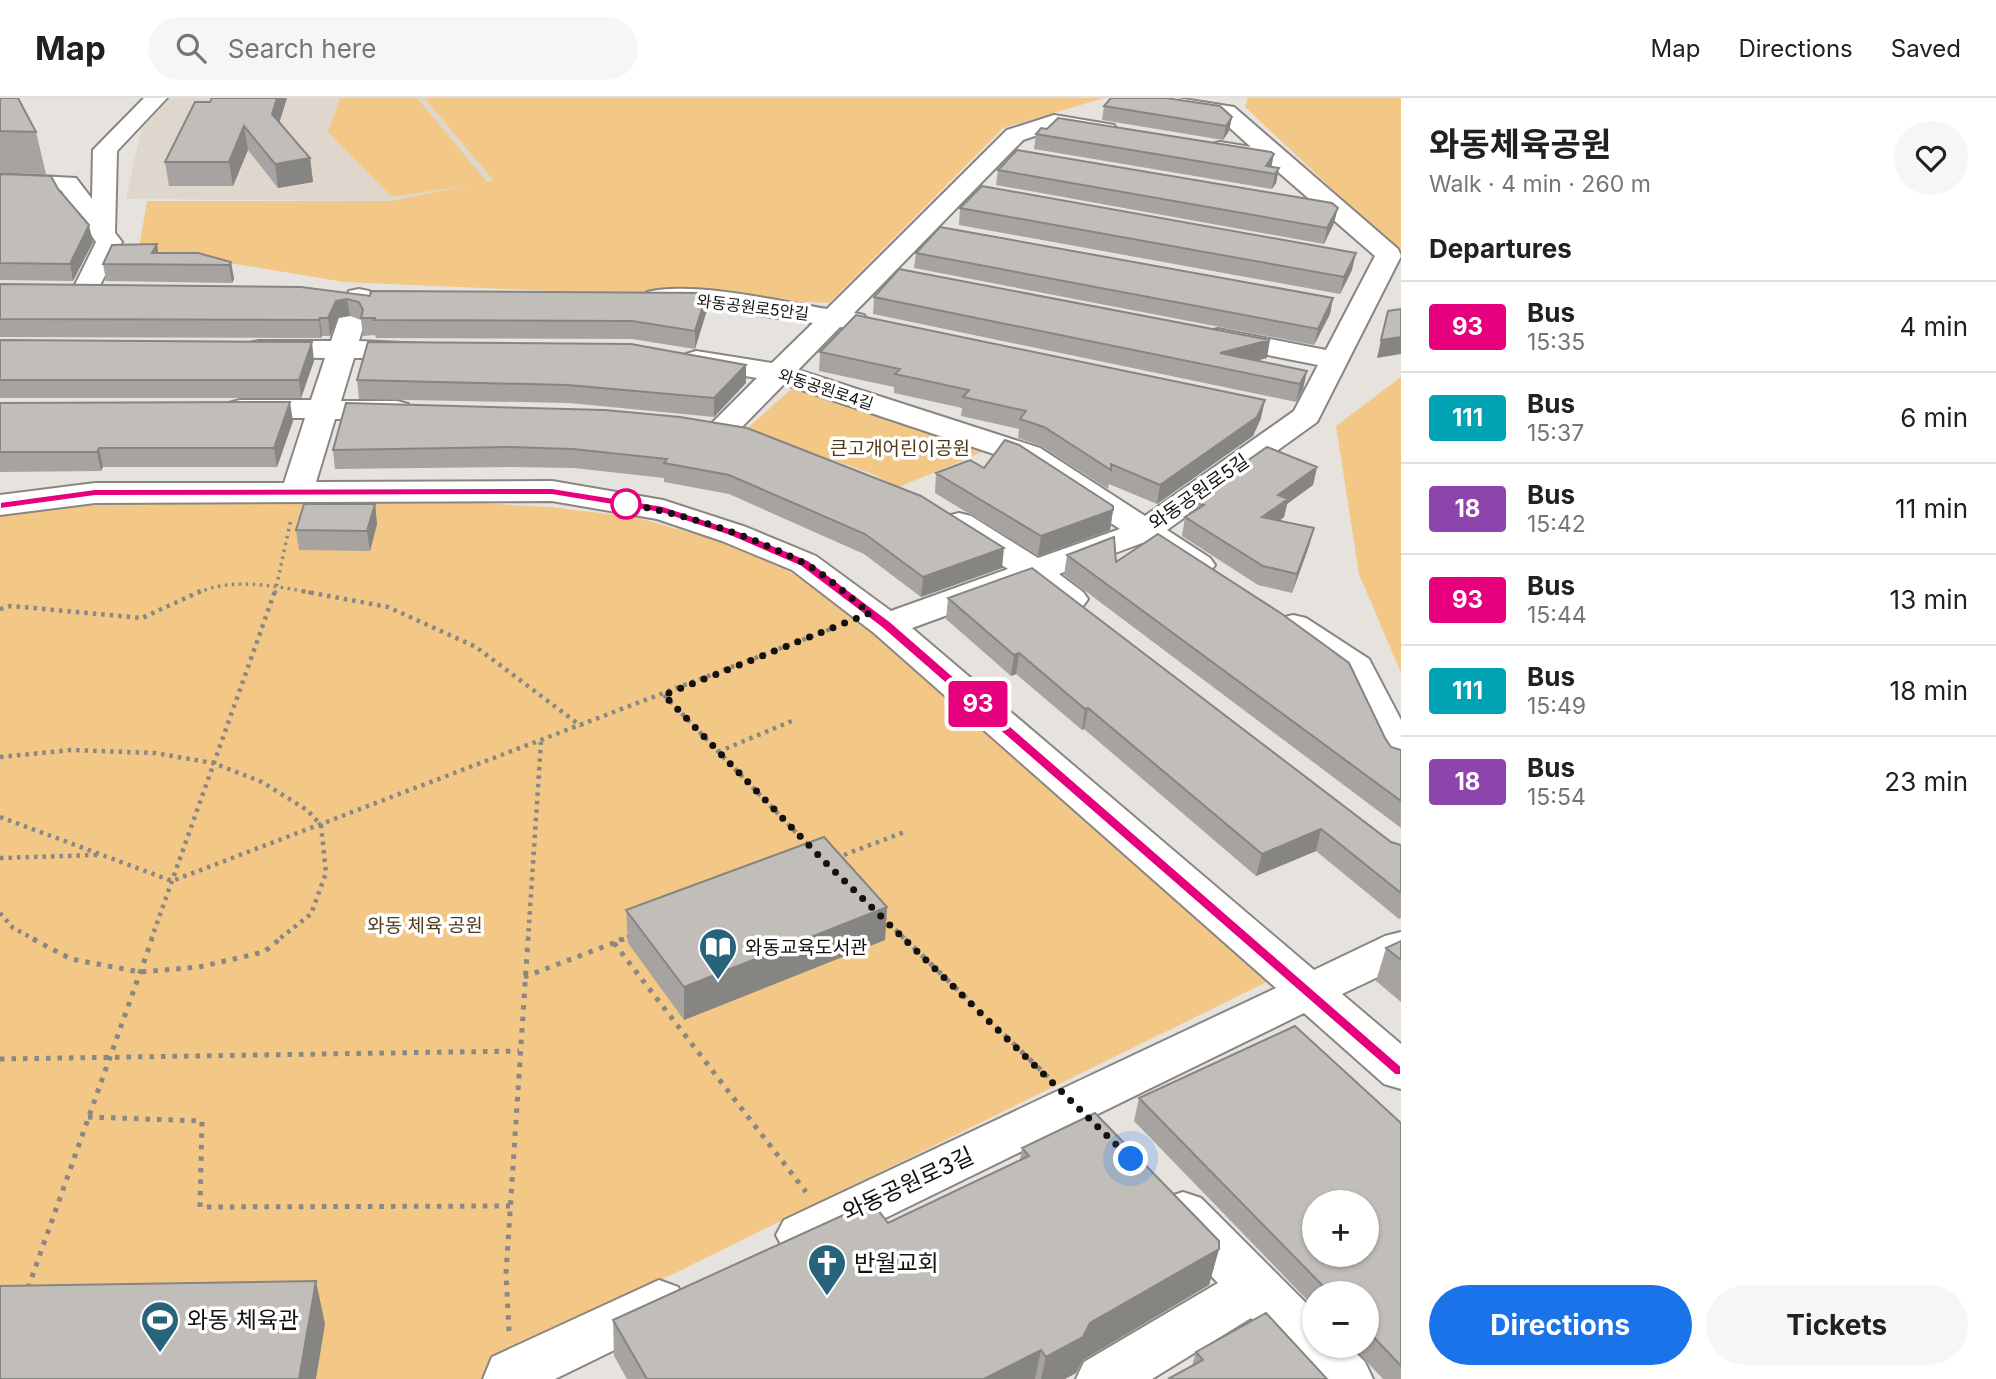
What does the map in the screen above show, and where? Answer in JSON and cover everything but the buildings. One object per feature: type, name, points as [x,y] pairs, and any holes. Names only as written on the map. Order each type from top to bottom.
[{"type":"street","points":[[103,232],[105,150],[156,98]]},
{"type":"street","name":"와동공원로5길","points":[[724,431],[834,317],[893,274],[923,228],[975,191],[1012,154],[1015,135],[1121,101],[1226,112],[1389,254],[1370,263],[1361,309],[1306,416],[1145,531],[1034,571],[879,619]]},
{"type":"street","name":"와동공원로5길","points":[[1054,122],[1132,134]]},
{"type":"street","points":[[1198,145],[1276,158]]},
{"type":"street","points":[[3,186],[68,183],[109,242],[84,293]]},
{"type":"street","points":[[1296,203],[1337,210]]},
{"type":"street","points":[[923,228],[950,233]]},
{"type":"street","points":[[56,292],[111,293]]},
{"type":"street","points":[[297,492],[359,297]]},
{"type":"street","name":"와동공원로5안길","points":[[636,298],[706,299],[834,317]]},
{"type":"street","points":[[1334,304],[1361,309]]},
{"type":"street","points":[[834,317],[875,326]]},
{"type":"street","points":[[1188,331],[1335,360]]},
{"type":"street","points":[[233,349],[439,350]]},
{"type":"street","name":"와동공원로4길","points":[[672,357],[779,373],[1029,455],[1227,583]]},
{"type":"street","points":[[1265,408],[1306,416]]},
{"type":"street","points":[[216,409],[421,411]]},
{"type":"street","points":[[0,505],[95,493],[552,491],[663,510],[734,534],[804,563],[879,619],[1401,1071]]},
{"type":"street","points":[[932,506],[1034,571],[1090,614]]},
{"type":"street","points":[[1274,614],[1356,667],[1401,758]]},
{"type":"street","points":[[1310,993],[1401,947]]},
{"type":"street","name":"와동공원로3길","points":[[756,1257],[830,1222],[1091,1119],[1310,993]]},
{"type":"street","points":[[1152,1182],[1345,1379]]},
{"type":"street","points":[[511,1376],[695,1286]]},
{"type":"street","points":[[1104,1379],[1256,1288]]},
{"type":"path","points":[[27,1291],[276,586],[297,492]]},
{"type":"path","points":[[0,609],[11,606],[142,618],[212,586],[276,586],[388,607],[476,647],[581,726]]},
{"type":"path","points":[[0,817],[172,881],[664,695],[879,619]]},
{"type":"path","points":[[664,695],[815,852]]},
{"type":"path","points":[[718,752],[794,720]]},
{"type":"path","points":[[511,1376],[506,1273],[541,741]]},
{"type":"path","points":[[0,757],[71,750],[155,753],[214,763],[262,782],[307,810],[321,825],[326,873],[311,914],[264,952],[199,967],[140,971],[71,960],[13,928],[0,913]]},
{"type":"path","points":[[825,862],[907,831]]},
{"type":"path","points":[[0,858],[101,854]]},
{"type":"path","points":[[875,911],[1091,1119]]},
{"type":"path","points":[[524,977],[639,933]]},
{"type":"path","points":[[614,943],[830,1222]]},
{"type":"path","points":[[0,1059],[519,1051]]},
{"type":"path","points":[[88,1117],[202,1121],[200,1207],[510,1206]]},
{"type":"shaded area","points":[[169,98],[424,98],[493,180],[391,201],[126,199],[141,130]]},
{"type":"green space","points":[[340,98],[417,98],[487,182],[493,180],[424,98],[1104,98],[1003,128],[829,303],[344,282],[139,248],[147,201],[391,201],[469,185],[392,197],[328,132]]},
{"type":"green space","points":[[1248,98],[1401,98],[1401,254],[1245,107]]},
{"type":"green space","points":[[1401,377],[1401,673],[1359,574],[1336,426]]},
{"type":"green space","name":"큰고개어린이공원","points":[[798,389],[992,448],[899,487],[870,473],[751,432],[749,427],[790,390]]},
{"type":"green space","name":"와동 체육 공원","points":[[168,498],[459,502],[550,507],[635,517],[759,552],[838,603],[1283,974],[496,1361],[493,1379],[0,1379],[0,516],[58,506]]},
{"type":"bus line","name":"93","points":[[0,505],[95,493],[552,491],[663,510],[734,534],[804,563],[887,625],[1401,1071]]},
{"type":"place","name":"와동교육도서관","points":[[718,981]]},
{"type":"place","name":"반월교회","points":[[827,1297]]},
{"type":"place","name":"와동 체육관","points":[[160,1354]]},
{"type":"route","points":[[626,504],[618,502],[663,510],[734,534],[804,563],[870,613],[664,695],[825,862],[1131,1159]]}]
